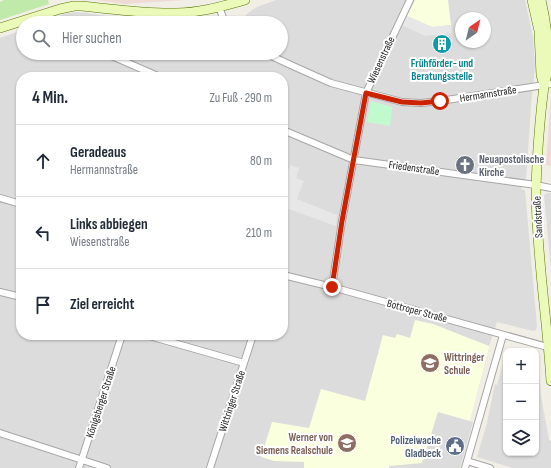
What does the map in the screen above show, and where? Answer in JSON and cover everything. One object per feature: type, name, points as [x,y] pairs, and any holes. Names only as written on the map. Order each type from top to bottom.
[{"type":"main road","points":[[37,16],[67,7],[82,6],[154,13],[177,13],[199,11],[245,0]]},
{"type":"main road","name":"Sandstraße","points":[[532,0],[539,32],[541,75],[548,85]]},
{"type":"main road","name":"Sandstraße","points":[[541,0],[546,24],[548,85],[539,128],[536,202],[540,258],[550,348],[551,381]]},
{"type":"main road","points":[[0,28],[16,23]]},
{"type":"street","name":"Wiesenstraße","points":[[332,287],[342,221],[366,93],[410,0]]},
{"type":"street","points":[[219,7],[222,16]]},
{"type":"street","points":[[121,60],[149,72]]},
{"type":"street","name":"Hermannstraße","points":[[280,60],[331,83],[402,102],[421,103],[548,85]]},
{"type":"street","name":"Friedenstraße","points":[[288,132],[354,160],[551,188]]},
{"type":"street","points":[[0,198],[16,203]]},
{"type":"street","name":"Bottroper Straße","points":[[288,276],[332,287],[550,348]]},
{"type":"street","points":[[0,292],[16,297]]},
{"type":"street","points":[[465,468],[503,335]]},
{"type":"street","name":"Königsberger Straße","points":[[79,468],[120,340]]},
{"type":"street","points":[[163,340],[244,364]]},
{"type":"street","name":"Wittringer Straße","points":[[210,468],[251,340]]},
{"type":"street","points":[[0,433],[107,468]]},
{"type":"street","points":[[467,461],[490,468]]},
{"type":"shaded area","points":[[96,0],[184,0],[125,4]]},
{"type":"shaded area","points":[[276,0],[525,0],[533,37],[535,68],[526,178],[521,189],[525,190],[537,326],[536,330],[533,331],[497,322],[489,346],[470,421],[473,422],[460,468],[0,468],[0,38],[16,32],[16,60],[288,60],[288,16],[245,16],[257,7]]},
{"type":"shaded area","points":[[415,0],[448,0],[451,25],[432,27],[407,16]]},
{"type":"shaded area","points":[[76,12],[106,16],[59,16]]},
{"type":"shaded area","points":[[407,16],[432,27],[451,25],[452,33],[425,36],[402,25]]},
{"type":"shaded area","points":[[551,93],[551,166],[546,165]]},
{"type":"shaded area","points":[[290,165],[299,168],[296,178],[304,181],[297,199],[337,215],[336,226],[288,209]]},
{"type":"shaded area","points":[[551,193],[551,270],[544,195]]},
{"type":"shaded area","points":[[415,320],[433,324],[489,346],[470,421],[438,412],[422,463],[389,466],[389,468],[304,468],[304,462],[274,461],[261,457],[272,422],[309,428],[321,389],[365,401],[383,335],[395,338],[397,334],[410,338]]},
{"type":"shaded area","points":[[503,363],[503,456],[539,456],[539,373],[541,396],[549,440],[551,441],[551,468],[512,468],[477,457],[487,423],[495,384],[497,385]]},
{"type":"green space","points":[[4,0],[48,0],[49,4],[0,20],[0,2]]},
{"type":"green space","points":[[371,101],[392,107],[390,126],[367,122]]},
{"type":"place","name":"Frühförder- und Beratungsstelle","points":[[442,44]]},
{"type":"place","name":"Neuapostolische Kirche","points":[[465,165]]},
{"type":"place","name":"Wittringer Schule","points":[[430,363]]},
{"type":"place","name":"Werner von Siemens Realschule","points":[[347,443]]},
{"type":"place","name":"Polizeiwache Gladbeck","points":[[455,446]]},
{"type":"route","points":[[332,287],[342,221],[366,93],[402,102],[421,103],[440,101]]}]
